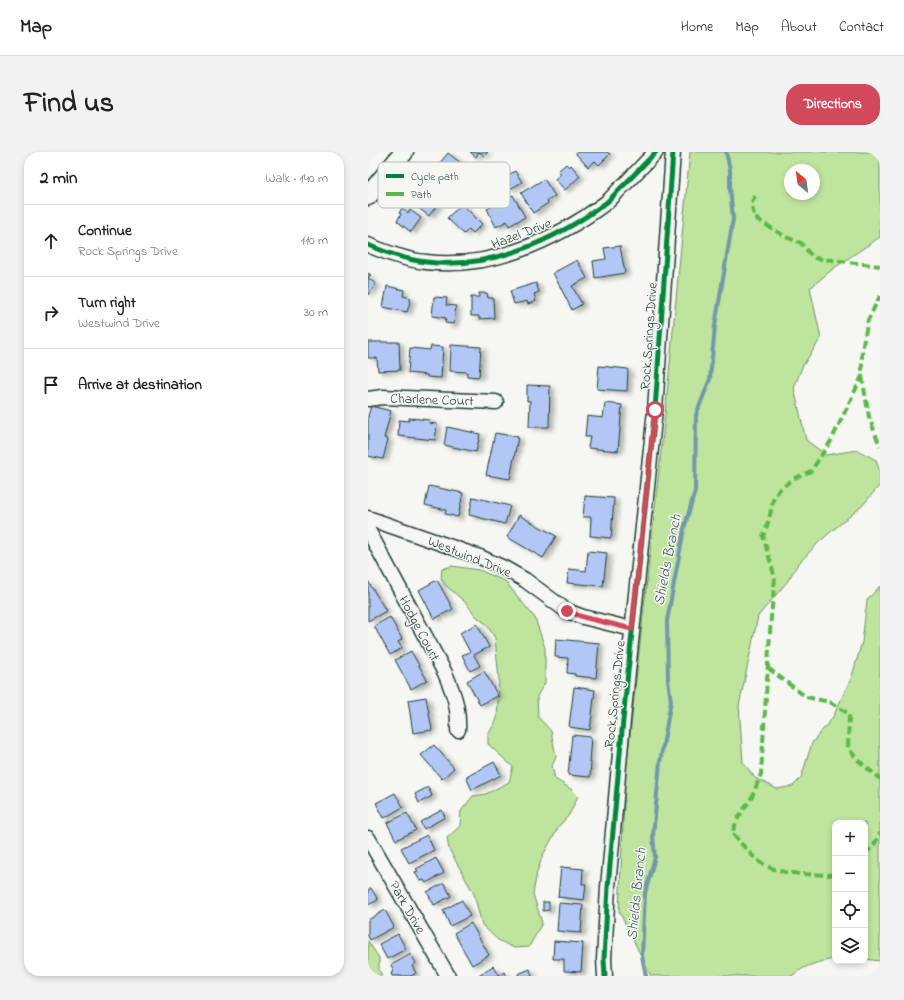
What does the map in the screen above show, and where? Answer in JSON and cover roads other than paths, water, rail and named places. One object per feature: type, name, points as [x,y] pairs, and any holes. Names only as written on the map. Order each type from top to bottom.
[{"type":"street","points":[[396,162],[404,152]]},
{"type":"street","name":"Hazel Drive","points":[[368,245],[386,253],[412,260],[440,263],[455,263],[485,259],[517,251],[547,239],[578,222],[608,201],[656,152]]},
{"type":"street","name":"Rock Springs Drive","points":[[605,976],[604,959],[608,887],[632,629],[655,410],[673,152]]},
{"type":"street","points":[[368,196],[378,184]]},
{"type":"street","name":"Charlene Court","points":[[368,399],[383,398],[496,402]]},
{"type":"street","name":"Westwind Drive","points":[[368,518],[480,557],[504,568],[525,580],[567,611],[583,617],[632,629]]},
{"type":"street","name":"Hodge Court","points":[[368,530],[445,673],[457,705],[458,730]]},
{"type":"street","name":"Park Drive","points":[[368,838],[448,976]]},
{"type":"waterway","name":"Shields Branch","points":[[646,976],[642,956],[645,893],[655,857],[653,836],[660,762],[671,701],[668,680],[667,621],[684,529],[695,491],[696,415],[710,379],[715,326],[733,219],[730,170],[726,152]]}]
